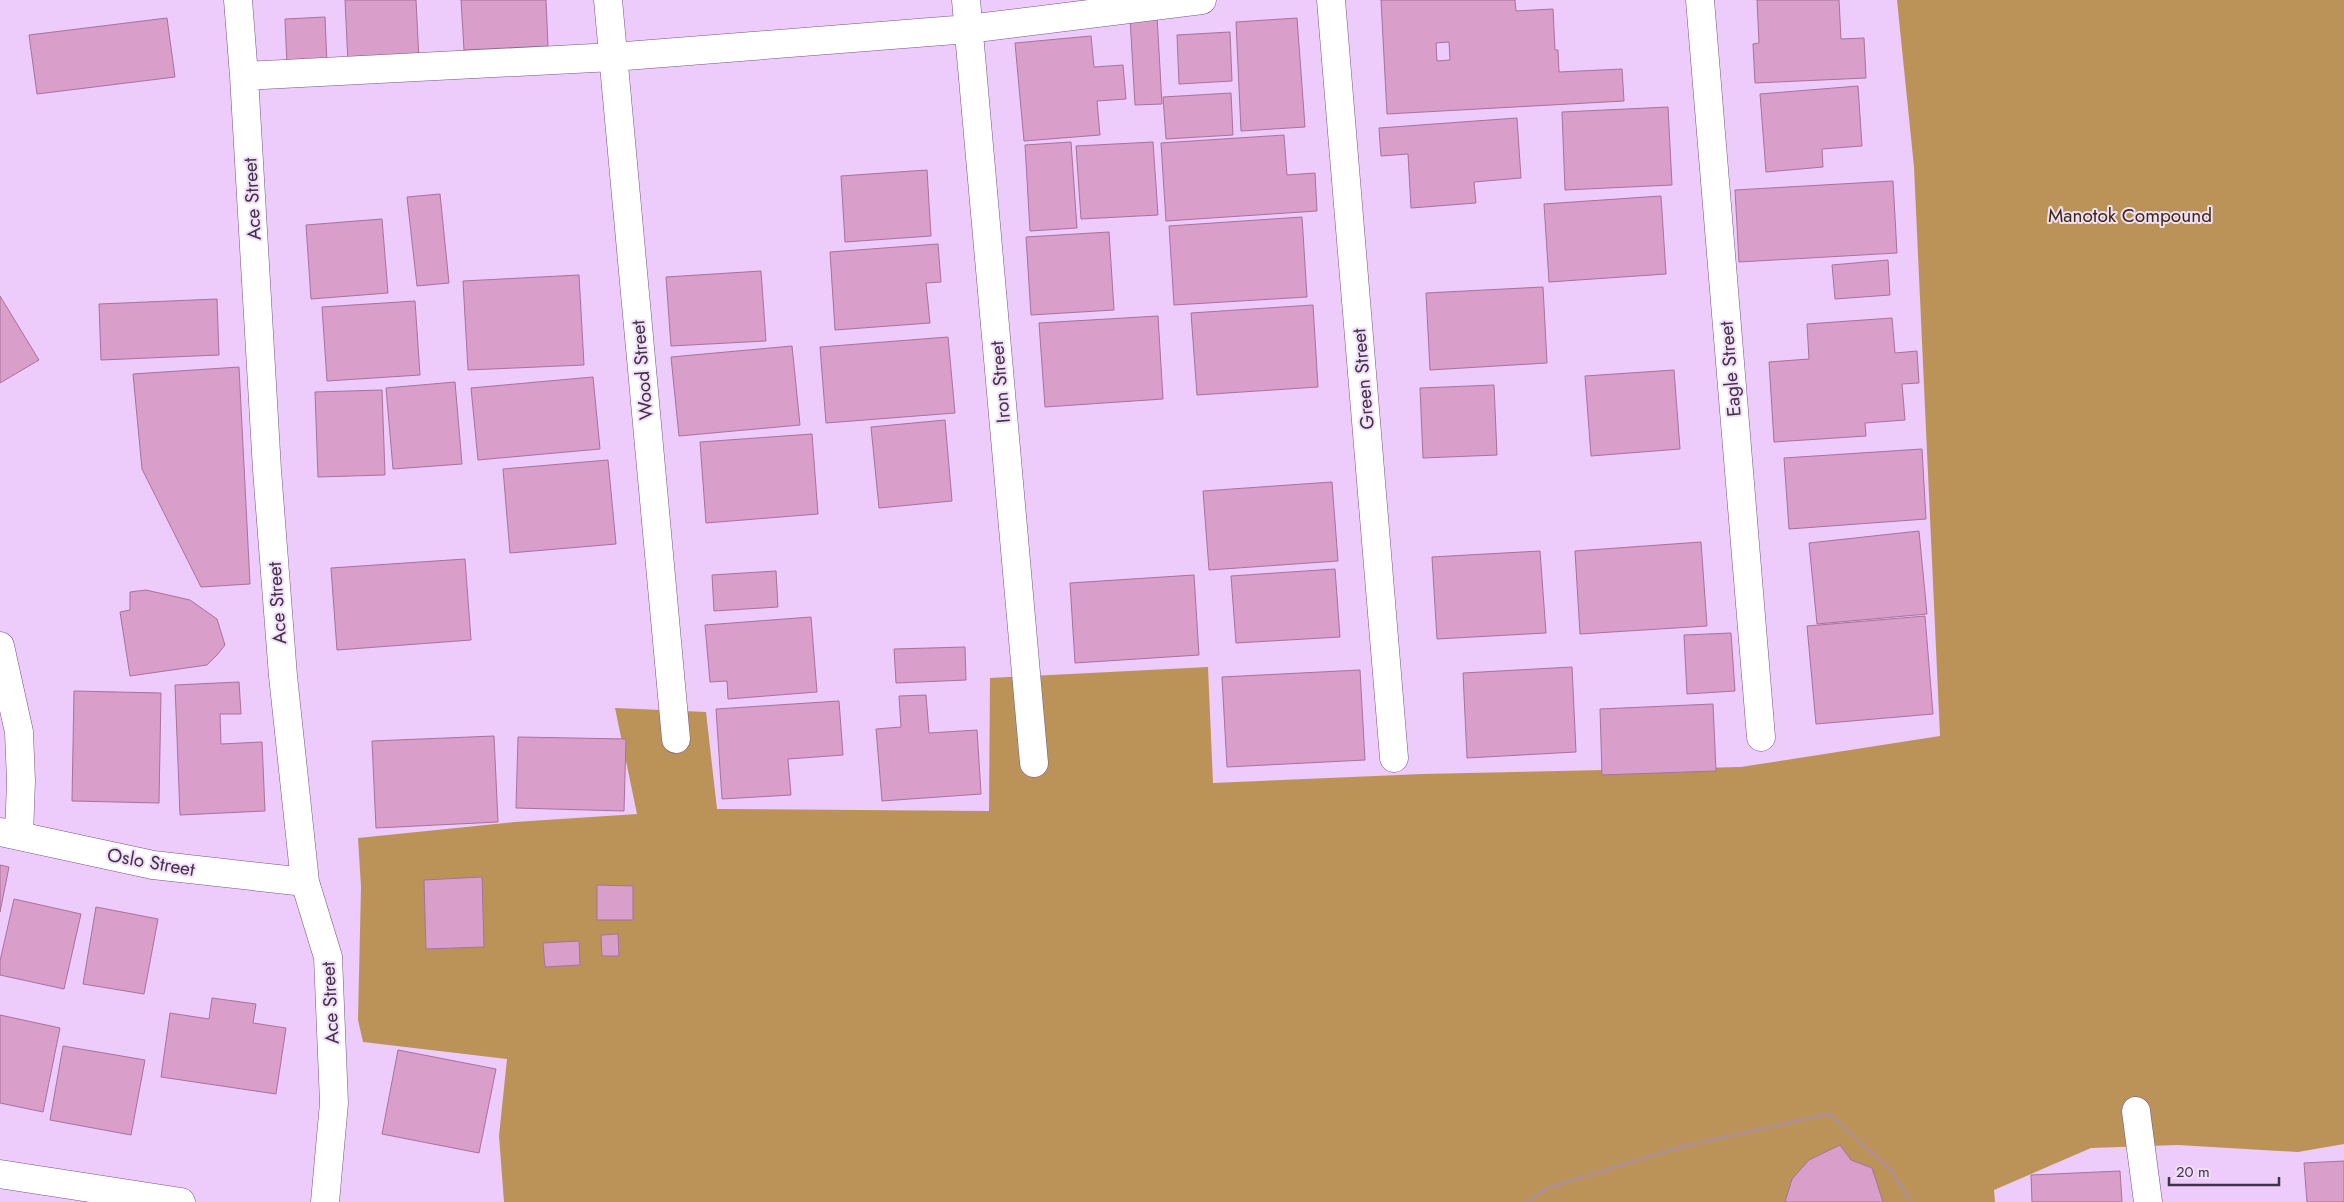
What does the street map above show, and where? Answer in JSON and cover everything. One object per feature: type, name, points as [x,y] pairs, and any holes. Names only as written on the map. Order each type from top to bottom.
[{"type":"street","name":"Ace Street","points":[[238,0],[267,470],[283,676],[304,882],[328,957],[334,1103],[325,1202]]},
{"type":"street","name":"Wood Street","points":[[608,0],[676,739]]},
{"type":"street","name":"Iron Street","points":[[966,0],[1034,763]]},
{"type":"street","points":[[244,76],[613,57],[968,28],[1202,0]]},
{"type":"street","name":"Green Street","points":[[1331,0],[1394,758]]},
{"type":"street","name":"Eagle Street","points":[[1700,0],[1760,737]]},
{"type":"street","points":[[0,646],[19,732],[21,781],[9,834]]},
{"type":"street","name":"Oslo Street","points":[[9,834],[153,865],[304,882]]},
{"type":"street","points":[[2136,1111],[2148,1202]]},
{"type":"street","points":[[0,1174],[181,1202]]},
{"type":"path","points":[[1528,1202],[1544,1188],[1680,1147],[1829,1114],[1891,1170],[1911,1202]]},
{"type":"green space","name":"Manotok Compound","points":[[1897,0],[2344,0],[2344,1144],[2298,1152],[2178,1145],[2091,1148],[1994,1190],[1995,1202],[504,1202],[499,1136],[507,1059],[363,1042],[358,1020],[361,887],[358,838],[515,822],[637,814],[615,708],[706,712],[717,809],[989,811],[990,678],[1208,667],[1213,783],[1422,774],[1741,767],[1940,736],[1914,167]]},
{"type":"building","points":[[345,0],[416,0],[419,60],[348,64]]},
{"type":"building","points":[[461,0],[546,0],[548,46],[464,50]]},
{"type":"building","points":[[1381,0],[1515,0],[1516,11],[1553,9],[1555,50],[1558,50],[1559,72],[1622,69],[1624,101],[1387,114]],"holes":[[[1449,42],[1450,60],[1437,61],[1436,43]]]},
{"type":"building","points":[[1757,0],[1839,0],[1841,39],[1864,38],[1866,78],[1755,83],[1753,44],[1759,43]]},
{"type":"building","points":[[1157,16],[1162,104],[1135,105],[1130,18]]},
{"type":"building","points":[[325,17],[327,64],[287,66],[285,19]]},
{"type":"building","points":[[167,18],[175,77],[37,94],[29,35]]},
{"type":"building","points":[[1297,18],[1305,127],[1241,131],[1236,22]]},
{"type":"building","points":[[1230,32],[1232,81],[1179,84],[1177,35]]},
{"type":"building","points":[[1091,36],[1094,67],[1123,65],[1126,99],[1097,101],[1100,135],[1024,141],[1015,43]]},
{"type":"building","points":[[1858,86],[1862,146],[1822,149],[1823,167],[1766,172],[1760,94]]},
{"type":"building","points":[[1231,93],[1233,135],[1166,139],[1163,97]]},
{"type":"building","points":[[1668,107],[1672,185],[1565,190],[1562,112]]},
{"type":"building","points":[[1517,118],[1521,178],[1474,182],[1476,203],[1411,208],[1408,154],[1381,156],[1379,128]]},
{"type":"building","points":[[1284,135],[1287,175],[1315,173],[1317,211],[1166,221],[1161,143]]},
{"type":"building","points":[[1071,142],[1077,228],[1030,231],[1025,145]]},
{"type":"building","points":[[1153,142],[1158,215],[1081,219],[1076,146]]},
{"type":"building","points":[[927,170],[931,236],[845,242],[841,176]]},
{"type":"building","points":[[1893,181],[1897,253],[1739,262],[1735,190]]},
{"type":"building","points":[[440,194],[449,283],[417,286],[407,197]]},
{"type":"building","points":[[1661,196],[1666,274],[1549,282],[1544,204]]},
{"type":"building","points":[[1302,217],[1307,297],[1174,305],[1169,226]]},
{"type":"building","points":[[382,219],[388,293],[311,299],[306,225]]},
{"type":"building","points":[[1109,232],[1114,310],[1031,315],[1026,237]]},
{"type":"building","points":[[938,244],[941,282],[926,283],[930,323],[835,330],[830,252]]},
{"type":"building","points":[[1888,260],[1890,295],[1835,299],[1832,265]]},
{"type":"building","points":[[761,271],[766,341],[671,346],[666,277]]},
{"type":"building","points":[[579,275],[584,365],[468,370],[463,281]]},
{"type":"building","points":[[1543,287],[1547,363],[1430,370],[1426,293]]},
{"type":"building","points":[[0,296],[39,360],[0,383]]},
{"type":"building","points":[[217,299],[219,355],[101,360],[99,304]]},
{"type":"building","points":[[415,301],[420,375],[327,381],[322,307]]},
{"type":"building","points":[[1313,305],[1318,387],[1197,395],[1191,313]]},
{"type":"building","points":[[1158,316],[1163,399],[1045,407],[1039,323]]},
{"type":"building","points":[[1892,318],[1895,353],[1917,351],[1919,383],[1902,384],[1905,420],[1865,423],[1866,436],[1774,442],[1769,362],[1809,359],[1807,324]]},
{"type":"building","points":[[948,337],[955,413],[826,423],[820,347]]},
{"type":"building","points":[[792,346],[800,425],[679,436],[671,357]]},
{"type":"building","points":[[239,367],[250,584],[201,587],[142,469],[133,374]]},
{"type":"building","points":[[1674,370],[1680,449],[1591,456],[1585,376]]},
{"type":"building","points":[[593,377],[600,449],[478,460],[471,388]]},
{"type":"building","points":[[455,382],[462,464],[393,469],[386,388]]},
{"type":"building","points":[[1494,385],[1497,455],[1423,458],[1420,388]]},
{"type":"building","points":[[382,390],[385,475],[318,477],[315,392]]},
{"type":"building","points":[[945,420],[952,501],[879,508],[871,427]]},
{"type":"building","points":[[812,434],[818,514],[706,523],[700,442]]},
{"type":"building","points":[[1922,449],[1926,519],[1789,529],[1784,458]]},
{"type":"building","points":[[608,460],[616,544],[510,553],[503,469]]},
{"type":"building","points":[[1332,482],[1338,561],[1209,570],[1203,491]]},
{"type":"building","points":[[1919,531],[1927,614],[1817,624],[1809,543]]},
{"type":"building","points":[[1701,542],[1707,626],[1580,634],[1575,551]]},
{"type":"building","points":[[1540,551],[1546,633],[1437,639],[1432,557]]},
{"type":"building","points":[[465,559],[471,640],[337,650],[331,568]]},
{"type":"building","points":[[1335,569],[1340,637],[1236,643],[1231,576]]},
{"type":"building","points":[[776,571],[778,607],[714,611],[712,575]]},
{"type":"building","points":[[1194,575],[1199,655],[1075,663],[1070,583]]},
{"type":"building","points":[[146,590],[190,600],[217,619],[225,645],[207,665],[130,676],[120,612],[130,610],[130,592]]},
{"type":"building","points":[[1925,616],[1933,714],[1816,724],[1807,626]]},
{"type":"building","points":[[811,617],[817,692],[728,699],[727,681],[710,682],[705,625]]},
{"type":"building","points":[[1731,633],[1735,691],[1687,694],[1684,635]]},
{"type":"building","points":[[965,647],[966,680],[896,683],[894,649]]},
{"type":"building","points":[[1572,667],[1576,752],[1467,758],[1463,673]]},
{"type":"building","points":[[1360,670],[1365,760],[1227,767],[1222,677]]},
{"type":"building","points":[[239,682],[241,714],[220,714],[221,744],[262,742],[265,811],[180,815],[175,685]]},
{"type":"building","points":[[74,691],[161,693],[159,803],[72,801]]},
{"type":"building","points":[[926,695],[929,733],[977,730],[981,794],[882,801],[876,729],[901,727],[899,696]]},
{"type":"building","points":[[839,701],[843,755],[788,759],[791,795],[722,799],[716,709]]},
{"type":"building","points":[[1713,704],[1716,771],[1602,775],[1600,709]]},
{"type":"building","points":[[494,736],[498,822],[376,828],[372,741]]},
{"type":"building","points":[[518,737],[626,739],[624,811],[516,808]]},
{"type":"building","points":[[0,865],[9,867],[0,912]]},
{"type":"building","points":[[482,877],[484,947],[426,949],[424,880]]},
{"type":"building","points":[[597,885],[633,886],[633,920],[597,920]]},
{"type":"building","points":[[14,899],[81,914],[64,989],[0,975],[0,961]]},
{"type":"building","points":[[96,907],[158,919],[144,994],[83,984]]},
{"type":"building","points":[[618,934],[619,956],[602,956],[601,935]]},
{"type":"building","points":[[579,941],[580,965],[545,967],[543,943]]},
{"type":"building","points":[[212,998],[256,1004],[253,1023],[286,1028],[276,1094],[161,1077],[170,1013],[209,1019]]},
{"type":"building","points":[[0,1015],[60,1028],[43,1112],[0,1103]]},
{"type":"building","points":[[63,1046],[145,1060],[131,1135],[50,1120]]},
{"type":"building","points":[[398,1050],[496,1069],[479,1153],[382,1134]]},
{"type":"building","points":[[1840,1145],[1851,1160],[1872,1168],[1883,1202],[1785,1202],[1792,1179],[1809,1160]]},
{"type":"building","points":[[2344,1161],[2344,1202],[2307,1202],[2304,1163]]},
{"type":"building","points":[[2120,1171],[2122,1202],[2032,1202],[2031,1175]]}]
